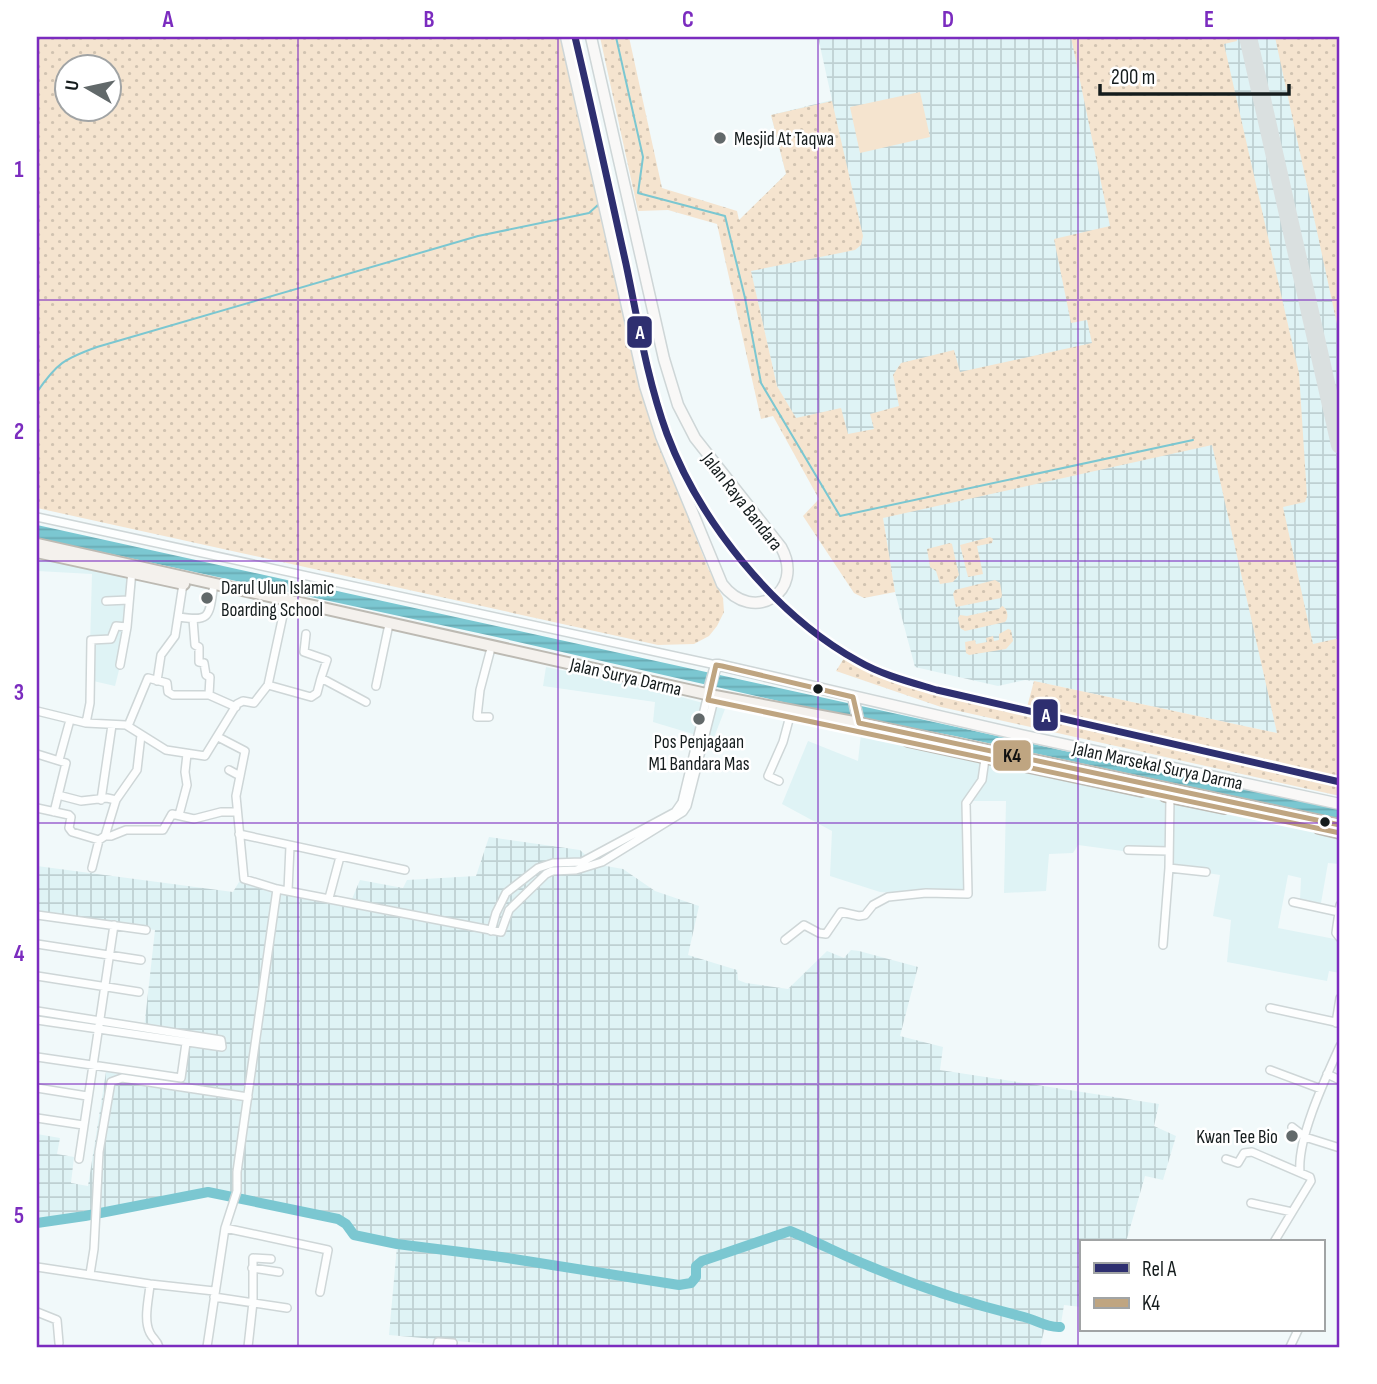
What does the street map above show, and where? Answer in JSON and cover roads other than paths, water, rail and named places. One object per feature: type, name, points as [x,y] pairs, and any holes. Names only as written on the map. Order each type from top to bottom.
[{"type":"main road","name":"Jalan Surya Darma","points":[[37,544],[183,584],[490,652],[859,722],[1340,825]]},
{"type":"main road","name":"Jalan Surya Darma","points":[[37,552],[132,570],[711,695],[790,716],[985,759],[1340,833]]},
{"type":"street","name":"Jalan Raya Bandara","points":[[566,37],[646,386],[661,436],[717,574],[729,592],[742,601],[765,602],[779,593],[788,575],[784,552],[703,449],[683,417],[667,372],[591,37]]},
{"type":"street","points":[[37,517],[715,668],[691,794],[683,812],[601,862],[576,870],[552,871],[546,874],[509,910],[501,932],[277,889],[243,878],[236,796],[245,751],[218,737]]},
{"type":"street","points":[[120,665],[127,627],[132,570]]},
{"type":"street","points":[[157,681],[161,655],[172,642],[179,617],[183,584]]},
{"type":"street","points":[[179,617],[203,619],[208,614],[213,590]]},
{"type":"street","points":[[106,601],[129,600]]},
{"type":"street","points":[[37,711],[86,723],[128,726],[166,750],[205,756],[240,701],[254,703],[268,685],[285,606]]},
{"type":"street","points":[[193,619],[199,662],[204,663],[205,675],[210,677],[209,695]]},
{"type":"street","points":[[86,723],[90,703],[91,640],[111,639],[116,626],[127,627]]},
{"type":"street","points":[[376,686],[388,629]]},
{"type":"street","points":[[268,685],[311,697],[317,693],[327,660],[303,652],[306,634]]},
{"type":"street","points":[[489,717],[477,718],[481,683],[490,652]]},
{"type":"street","name":"Jalan Marsekal Surya Darma","points":[[715,668],[1340,804]]},
{"type":"street","points":[[321,678],[366,702]]},
{"type":"street","points":[[128,726],[147,679],[167,682],[168,692],[173,695],[209,695],[236,707]]},
{"type":"street","points":[[491,930],[506,893],[538,868],[553,863],[582,862],[675,812],[681,802],[711,695]]},
{"type":"street","points":[[854,699],[859,722]]},
{"type":"street","points":[[779,781],[768,776],[783,742],[790,716]]},
{"type":"street","points":[[59,760],[70,720]]},
{"type":"street","points":[[101,800],[112,725]]},
{"type":"street","points":[[92,868],[116,800],[137,770],[141,735]]},
{"type":"street","points":[[37,754],[65,761],[54,811]]},
{"type":"street","points":[[179,815],[187,785],[187,754]]},
{"type":"street","points":[[785,940],[804,925],[826,934],[841,912],[865,915],[873,905],[888,897],[926,893],[968,894],[966,803],[982,780],[985,759]]},
{"type":"street","points":[[229,770],[240,776]]},
{"type":"street","points":[[58,795],[78,801],[116,800]]},
{"type":"street","points":[[1163,945],[1169,868],[1170,797]]},
{"type":"street","points":[[37,808],[71,816],[70,831],[102,838],[126,830],[163,830],[172,814],[194,819],[221,812],[236,812]]},
{"type":"street","points":[[239,834],[405,870]]},
{"type":"street","points":[[288,891],[290,846]]},
{"type":"street","points":[[1128,850],[1168,851]]},
{"type":"street","points":[[329,898],[340,857]]},
{"type":"street","points":[[1169,868],[1206,872]]},
{"type":"street","points":[[206,1347],[225,1228],[237,1194],[237,1172],[277,889]]},
{"type":"street","points":[[1293,902],[1340,908],[1336,933],[1340,938]]},
{"type":"street","points":[[37,915],[146,930]]},
{"type":"street","points":[[79,1158],[114,926]]},
{"type":"street","points":[[37,944],[141,960]]},
{"type":"street","points":[[37,976],[139,992]]},
{"type":"street","points":[[1340,998],[1340,1031]]},
{"type":"street","points":[[1270,1008],[1338,1023]]},
{"type":"street","points":[[37,1012],[100,1025],[186,1043],[222,1047],[220,1040],[100,1025],[37,1020]]},
{"type":"street","points":[[37,1056],[181,1078],[186,1043]]},
{"type":"street","points":[[1300,1171],[1305,1137],[1321,1089],[1340,1046]]},
{"type":"street","points":[[1270,1070],[1321,1089]]},
{"type":"street","points":[[1327,1074],[1340,1080]]},
{"type":"street","points":[[90,1274],[106,1105],[109,1088],[116,1079],[247,1097]]},
{"type":"street","points":[[37,1088],[88,1096]]},
{"type":"street","points":[[37,1118],[83,1125]]},
{"type":"street","points":[[1292,1126],[1305,1137],[1340,1148]]},
{"type":"street","points":[[1226,1159],[1238,1163],[1244,1153],[1252,1152],[1310,1177],[1311,1181],[1275,1240]]},
{"type":"street","points":[[1251,1203],[1292,1212]]},
{"type":"street","points":[[225,1228],[328,1250],[320,1292]]},
{"type":"street","points":[[248,1347],[253,1302],[253,1258],[271,1259]]},
{"type":"street","points":[[37,1267],[287,1308]]},
{"type":"street","points":[[252,1268],[279,1272]]},
{"type":"street","points":[[150,1284],[147,1322],[150,1335],[158,1341],[159,1347]]},
{"type":"street","points":[[38,1303],[37,1312],[58,1320],[59,1343]]},
{"type":"street","points":[[437,1347],[438,1342],[453,1343]]},
{"type":"water","points":[[37,525],[1340,809],[1340,819],[955,736],[827,712],[492,636],[37,538]]},
{"type":"waterway","points":[[616,37],[643,157],[638,193],[725,216],[745,298],[761,383],[840,516],[1193,440]]},
{"type":"waterway","points":[[37,392],[62,363],[97,347],[478,236],[589,213],[599,204]]},
{"type":"waterway","points":[[37,1223],[208,1192],[338,1219],[346,1224],[354,1235],[397,1244],[679,1285],[691,1283],[696,1277],[696,1266],[702,1261],[790,1231],[926,1288],[1060,1327]]},
{"type":"rail line","name":"A","points":[[575,37],[648,371],[667,434],[699,500],[720,532],[770,592],[827,642],[867,666],[896,678],[937,690],[1340,782]]},
{"type":"place","name":"Mesjid At Taqwa","points":[[720,138]]},
{"type":"place","name":"Darul Ulun Islamic Boarding School","points":[[207,598]]},
{"type":"place","name":"Pos Penjagaan M1 Bandara Mas","points":[[699,719]]},
{"type":"place","name":"Kwan Tee Bio","points":[[1292,1136]]}]
